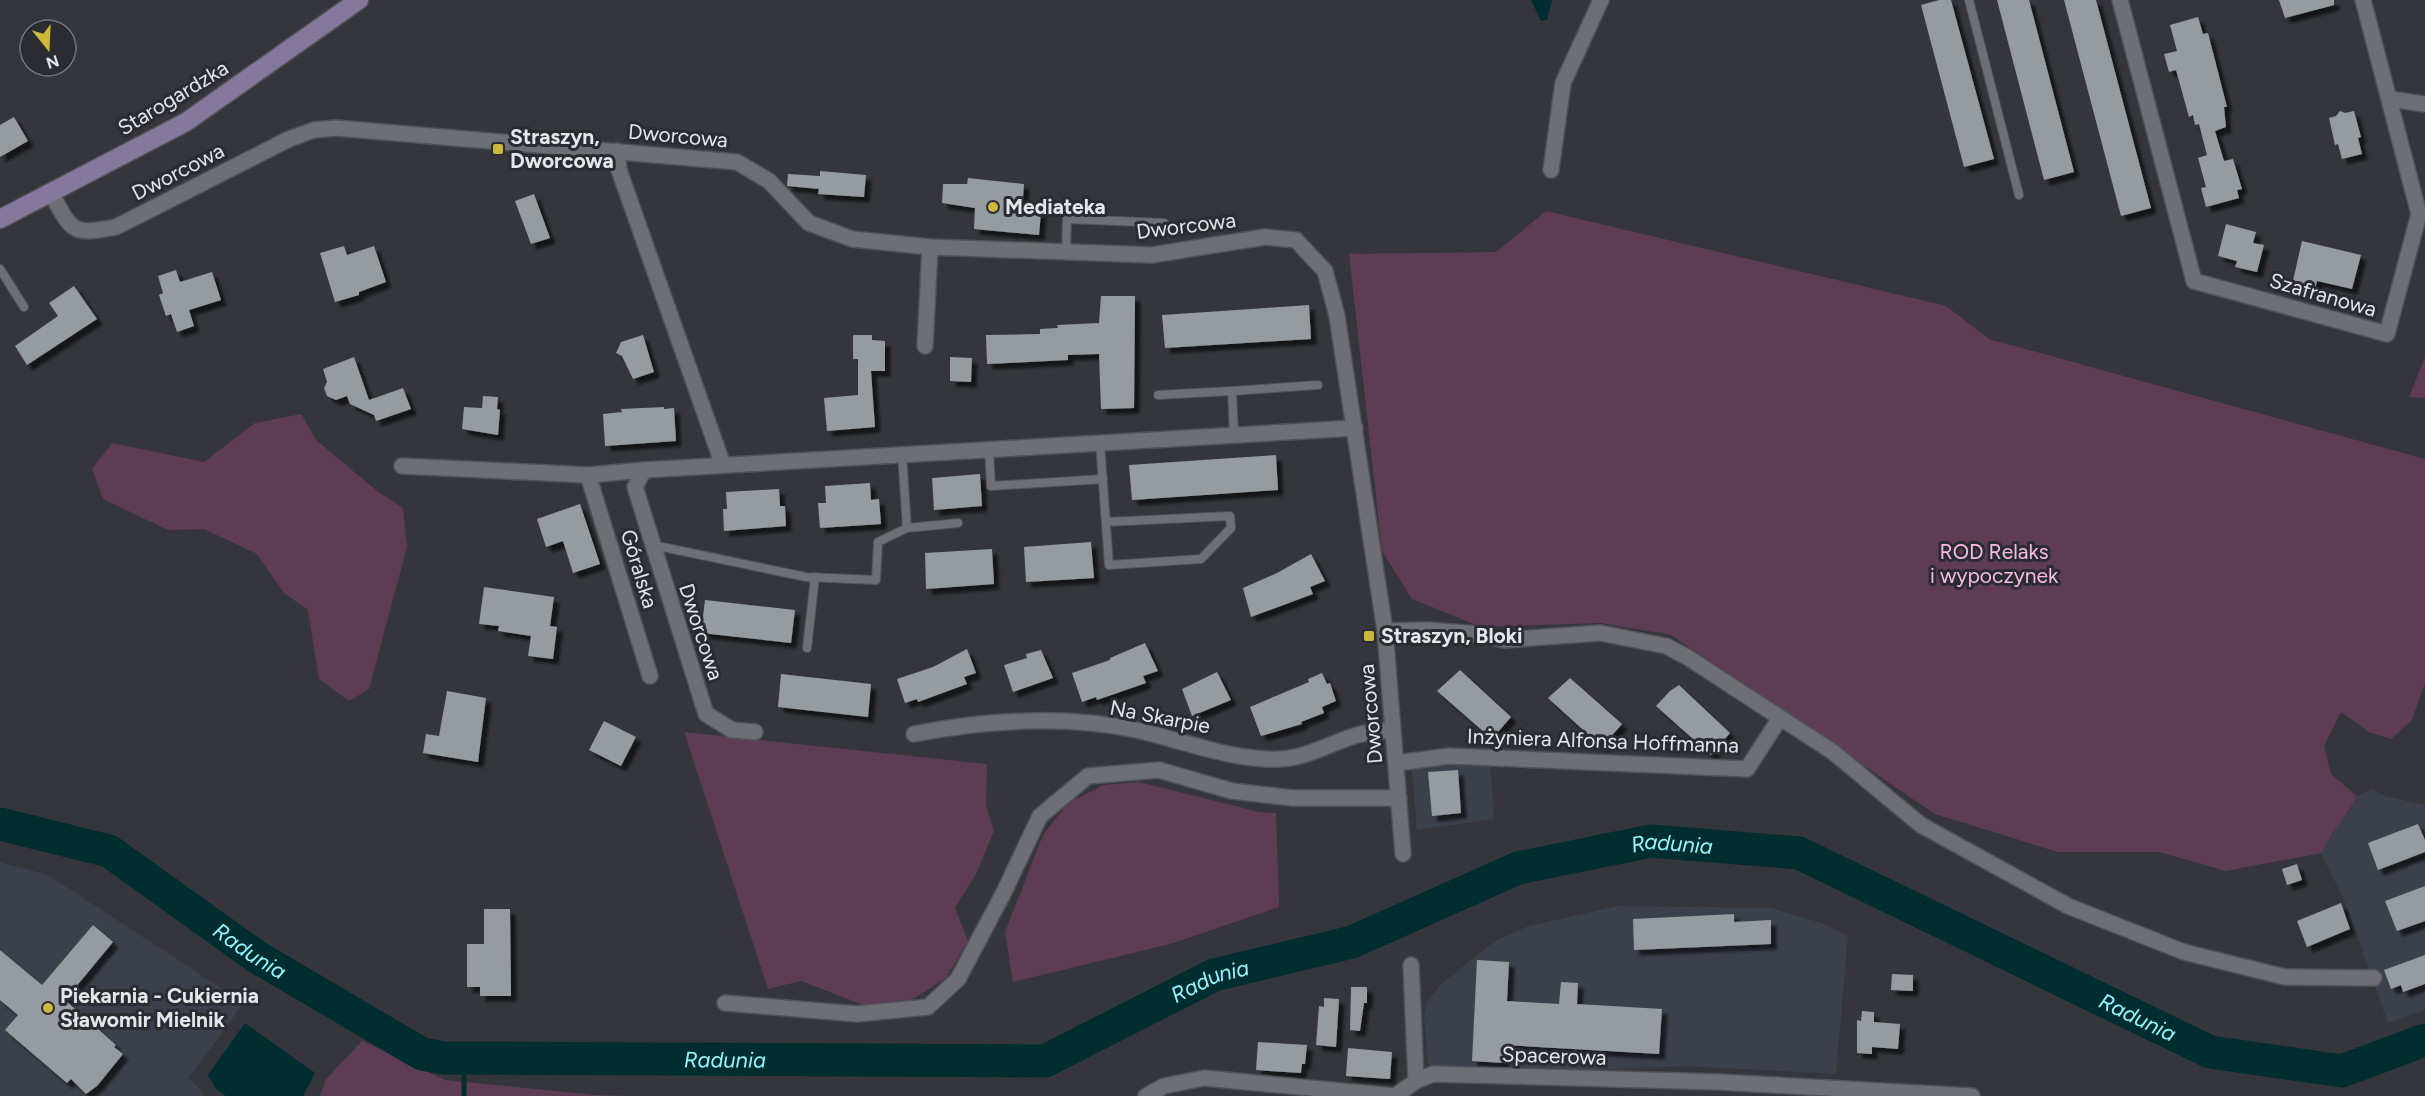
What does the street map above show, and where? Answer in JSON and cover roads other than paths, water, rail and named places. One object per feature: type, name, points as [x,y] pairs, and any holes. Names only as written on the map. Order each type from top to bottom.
[{"type":"main road","name":"Starogardzka","points":[[0,219],[186,122],[359,0]]},
{"type":"street","points":[[1551,170],[1563,83],[1601,0]]},
{"type":"street","name":"Szafranowa","points":[[2120,0],[2194,281],[2387,334],[2419,214],[2363,0]]},
{"type":"street","points":[[2390,99],[2425,104]]},
{"type":"street","name":"Dworcowa","points":[[51,193],[69,225],[85,233],[116,227],[289,139],[314,130],[336,128],[737,162],[769,181],[809,223],[852,239],[930,247],[1066,254],[1165,255],[1265,237],[1296,240],[1325,271],[1332,289],[1385,631],[1403,854]]},
{"type":"street","points":[[617,152],[619,170],[723,465]]},
{"type":"street","points":[[925,346],[930,247]]},
{"type":"street","points":[[402,466],[588,475],[1355,428]]},
{"type":"street","name":"Dworcowa","points":[[644,470],[635,487],[706,714],[732,729],[755,732]]},
{"type":"street","name":"Góralska","points":[[588,475],[650,676]]},
{"type":"street","points":[[1385,631],[1428,630],[1478,634],[1504,640],[1600,633],[1665,646],[1687,657],[1833,752],[1921,825],[2068,906],[2184,952],[2284,977],[2374,978]]},
{"type":"street","name":"Inżyniera Alfonsa Hoffmanna","points":[[1397,763],[1449,756],[1747,770],[1780,718]]},
{"type":"street","name":"Na Skarpie","points":[[914,734],[956,726],[1070,722],[1133,729],[1249,758],[1280,759],[1317,752],[1360,735],[1393,730]]},
{"type":"street","points":[[725,1003],[857,1014],[928,1007],[958,979],[1003,894],[1040,816],[1088,776],[1158,770],[1232,791],[1273,796],[1399,798]]},
{"type":"street","points":[[1411,965],[1416,1081]]},
{"type":"street","name":"Spacerowa","points":[[1146,1096],[1164,1086],[1204,1078],[1395,1096],[1416,1081],[1433,1074],[1776,1084],[1972,1096]]},
{"type":"lane","points":[[1969,0],[2019,195]]},
{"type":"lane","points":[[1066,254],[1067,219],[1164,222]]},
{"type":"lane","points":[[0,269],[24,307]]},
{"type":"lane","points":[[1158,395],[1318,385]]},
{"type":"lane","points":[[1232,391],[1234,435]]},
{"type":"lane","points":[[1100,443],[1109,565],[1201,559],[1231,528],[1230,516],[1106,522]]},
{"type":"lane","points":[[989,449],[991,486],[1103,479]]},
{"type":"lane","points":[[902,454],[907,528]]},
{"type":"lane","points":[[653,545],[815,577],[876,580],[878,542],[907,528],[958,523]]},
{"type":"lane","points":[[807,648],[815,577]]},
{"type":"water","points":[[1531,0],[1552,0],[1547,20],[1541,21]]},
{"type":"water","points":[[245,1023],[315,1073],[303,1096],[226,1096],[216,1089],[208,1075]]},
{"type":"waterway","name":"Radunia","points":[[0,824],[109,851],[257,957],[422,1054],[443,1058],[1045,1061],[1214,975],[1352,942],[1518,868],[1651,841],[1799,853],[2210,1052],[2342,1071],[2425,1040]]},
{"type":"waterway","points":[[464,1059],[464,1096]]},
{"type":"place","name":"Straszyn, Dworcowa","points":[[498,149]]},
{"type":"place","name":"Mediateka","points":[[993,207]]},
{"type":"place","name":"Straszyn, Bloki","points":[[1369,636]]},
{"type":"place","name":"Piekarnia - Cukiernia Sławomir Mielnik","points":[[48,1008]]},
{"type":"park label","name":"ROD Relaks i wypoczynek","points":[[1994,564]]}]
